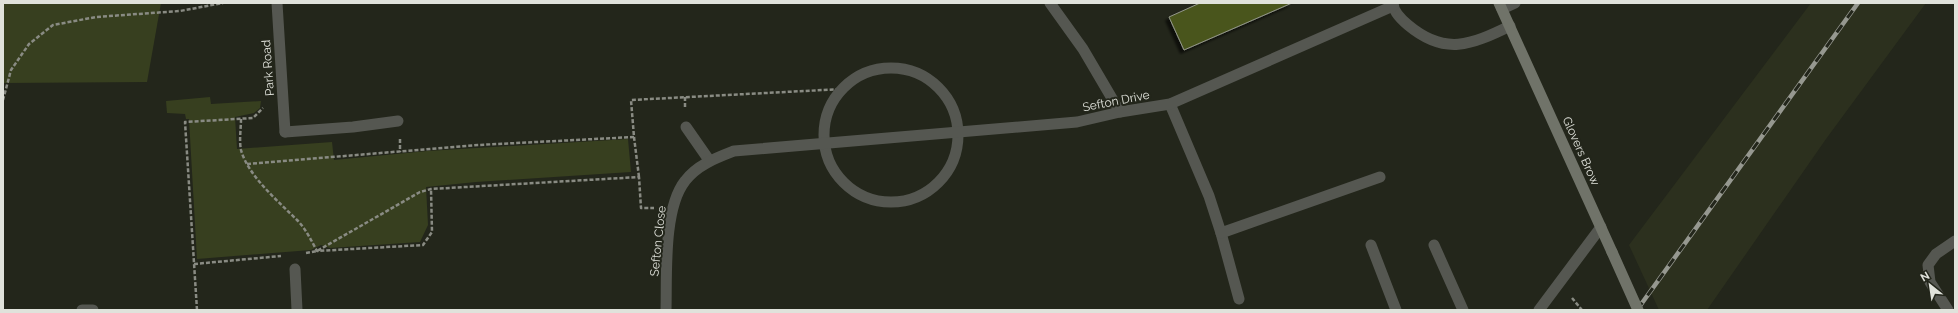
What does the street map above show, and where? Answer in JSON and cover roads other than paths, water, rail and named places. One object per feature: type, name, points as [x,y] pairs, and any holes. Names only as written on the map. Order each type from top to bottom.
[{"type":"main road","name":"Glovers Brow","points":[[1500,6],[1638,310]]},
{"type":"street","name":"Park Road","points":[[277,3],[285,132],[353,127],[398,121]]},
{"type":"street","points":[[1050,3],[1083,49],[1120,112]]},
{"type":"street","points":[[1500,6],[1515,3]]},
{"type":"street","points":[[1393,4],[1403,21],[1421,36],[1447,45],[1477,42],[1510,26]]},
{"type":"street","name":"Sefton Drive","points":[[824,143],[1077,122],[1120,112],[1170,104],[1393,4]]},
{"type":"street","points":[[893,68],[921,75],[937,88],[950,104],[955,117],[957,131],[956,147],[952,163],[943,176],[932,187],[918,196],[887,202],[871,199],[856,192],[844,183],[834,170],[827,156],[824,143],[825,121],[832,104],[843,89],[854,79],[879,69],[893,68]]},
{"type":"street","points":[[1170,104],[1209,196],[1239,299]]},
{"type":"street","points":[[686,127],[709,160]]},
{"type":"street","name":"Sefton Close","points":[[666,310],[672,208],[685,181],[709,160],[734,151],[824,143]]},
{"type":"street","points":[[1221,233],[1380,177]]},
{"type":"street","points":[[1539,310],[1601,226]]},
{"type":"street","points":[[1948,310],[1930,282],[1928,265],[1936,254],[1955,241]]},
{"type":"street","points":[[1371,245],[1396,310]]},
{"type":"street","points":[[1434,245],[1463,310]]},
{"type":"street","points":[[295,269],[297,310]]},
{"type":"street","points":[[82,310],[93,310]]},
{"type":"railway","points":[[1637,310],[1858,3]]}]
